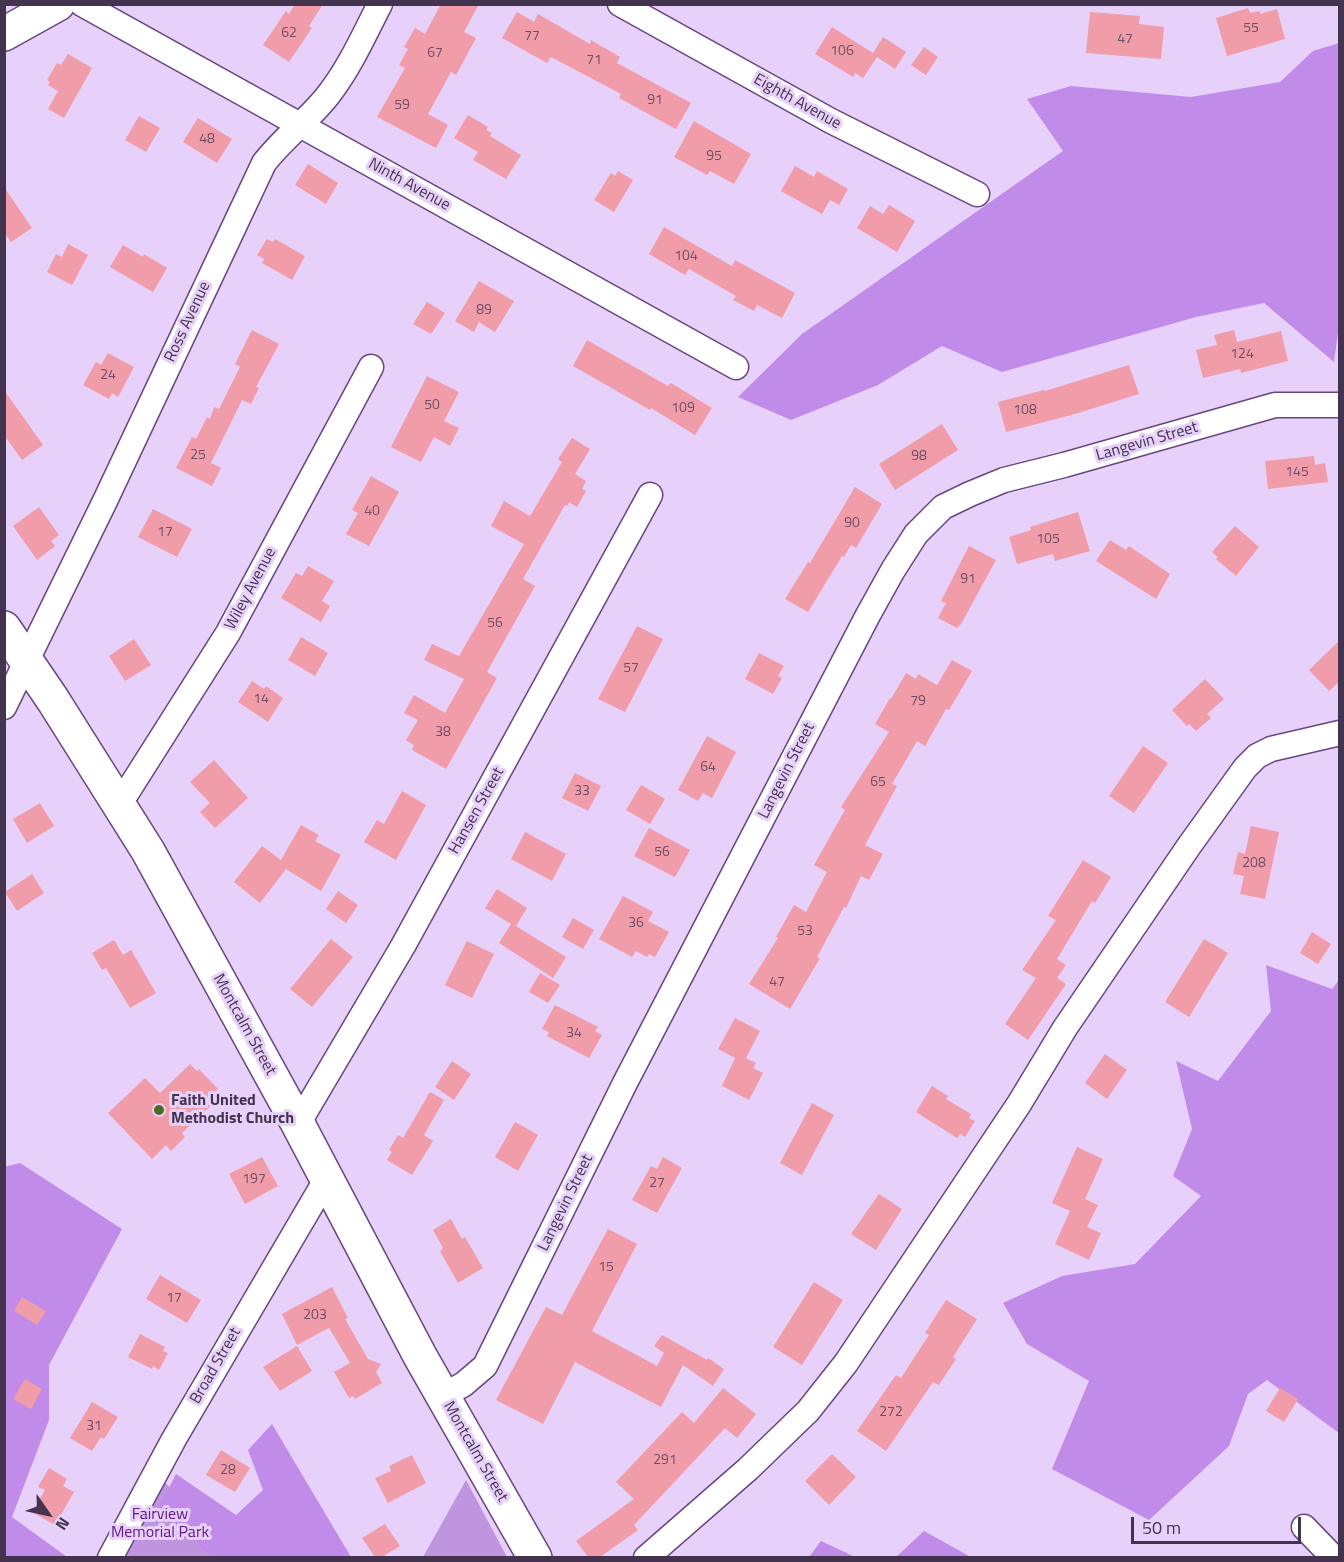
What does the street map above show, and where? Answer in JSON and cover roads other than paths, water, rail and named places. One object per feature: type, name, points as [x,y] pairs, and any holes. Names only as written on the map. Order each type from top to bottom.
[{"type":"main road","points":[[4,34],[58,4]]},
{"type":"main road","name":"Montcalm Street","points":[[4,628],[148,851],[298,1124],[420,1356],[535,1557]]},
{"type":"street","name":"Ninth Avenue","points":[[82,4],[736,367]]},
{"type":"street","name":"Ross Avenue","points":[[4,707],[105,501],[264,162],[277,146],[329,95],[345,71],[380,4]]},
{"type":"street","name":"Eighth Avenue","points":[[620,4],[831,121],[977,194]]},
{"type":"street","name":"Wiley Avenue","points":[[119,805],[228,633],[371,367]]},
{"type":"street","name":"Langevin Street","points":[[443,1396],[464,1384],[485,1366],[635,1064],[868,615],[915,534],[944,507],[1004,480],[1275,405],[1340,405]]},
{"type":"street","name":"Hansen Street","points":[[298,1124],[403,946],[650,495]]},
{"type":"street","points":[[646,1557],[748,1469],[808,1411],[846,1363],[1019,1104],[1065,1028],[1188,846],[1245,768],[1257,756],[1271,749],[1340,733]]},
{"type":"street","name":"Broad Street","points":[[110,1557],[174,1439],[327,1178]]},
{"type":"street","points":[[1304,1527],[1334,1557]]},
{"type":"place","name":"Faith United Methodist Church","points":[[159,1110]]},
{"type":"park label","name":"Fairview Memorial Park","points":[[160,1524]]}]
